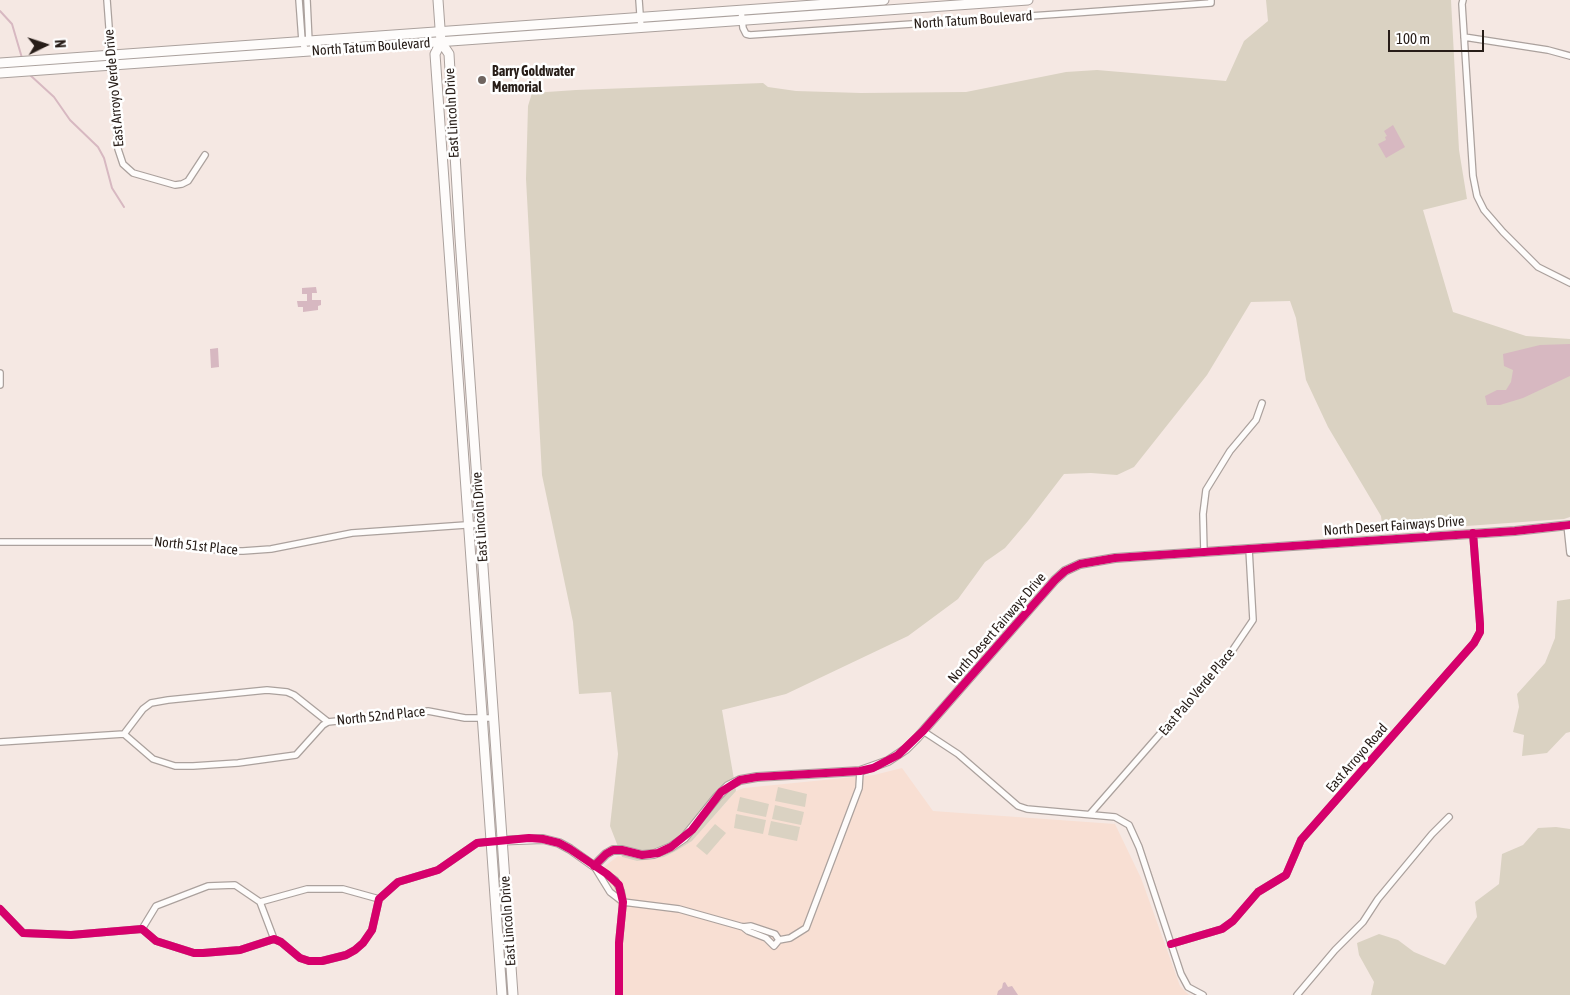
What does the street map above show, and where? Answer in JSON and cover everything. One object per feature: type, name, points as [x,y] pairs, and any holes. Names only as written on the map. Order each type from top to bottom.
[{"type":"main road","name":"East Lincoln Drive","points":[[438,0],[441,42],[449,54],[455,170],[513,995]]},
{"type":"main road","name":"North Tatum Boulevard","points":[[0,63],[884,0]]},
{"type":"main road","name":"North Tatum Boulevard","points":[[0,73],[742,21],[930,4],[1028,0]]},
{"type":"main road","name":"East Lincoln Drive","points":[[441,42],[435,54],[502,995]]},
{"type":"main road","points":[[501,969],[512,968]]},
{"type":"street","name":"East Arroyo Verde Drive","points":[[107,0],[120,157],[133,173],[175,185],[188,181],[205,155]]},
{"type":"street","points":[[299,0],[306,52]]},
{"type":"street","points":[[305,41],[307,0]]},
{"type":"street","points":[[639,0],[641,28]]},
{"type":"street","name":"North Tatum Boulevard","points":[[742,21],[746,34],[750,35],[1212,3],[1211,0]]},
{"type":"street","points":[[1461,1],[1473,176],[1477,196],[1484,210],[1538,267],[1570,283]]},
{"type":"street","points":[[741,10],[742,21]]},
{"type":"street","points":[[1464,37],[1548,50],[1570,56]]},
{"type":"street","points":[[0,373],[0,385]]},
{"type":"street","points":[[1204,552],[1203,514],[1206,490],[1230,451],[1256,420],[1262,403]]},
{"type":"street","name":"North 51st Place","points":[[0,542],[154,542],[226,551],[243,551],[271,549],[352,533],[480,524]]},
{"type":"street","name":"North Desert Fairways Drive","points":[[594,866],[613,850],[622,850],[642,855],[658,853],[670,848],[692,830],[721,792],[740,780],[757,777],[860,771],[873,768],[898,755],[923,731],[1055,580],[1072,567],[1096,560],[1568,525],[1570,553]]},
{"type":"street","name":"East Arroyo Road","points":[[1171,944],[1222,930],[1238,916],[1258,892],[1286,875],[1301,840],[1474,643],[1480,632],[1480,624],[1473,533]]},
{"type":"street","name":"East Palo Verde Place","points":[[1090,814],[1230,654],[1253,620],[1249,549]]},
{"type":"street","points":[[0,742],[124,734],[154,759],[175,766],[193,766],[248,762],[296,755],[323,725],[328,722],[294,695],[287,692],[266,690],[173,699],[151,703],[143,709],[124,734]]},
{"type":"street","name":"North 52nd Place","points":[[328,722],[428,711],[465,718],[494,718]]},
{"type":"street","points":[[923,731],[958,754],[1018,806],[1027,809],[1115,817],[1125,821],[1132,829],[1185,983],[1192,990],[1203,995]]},
{"type":"street","points":[[743,926],[748,931],[766,938],[774,946],[779,940],[790,938],[806,928],[859,788],[860,771]]},
{"type":"street","points":[[1297,995],[1334,950],[1363,922],[1378,899],[1448,817]]},
{"type":"street","points":[[0,909],[23,933],[71,935],[142,929],[156,941],[194,953],[240,950],[274,939],[281,942],[300,958],[322,961],[346,956],[363,943],[372,930],[379,899],[398,882],[438,870],[476,843],[529,838],[543,839],[559,843],[607,874],[619,885],[623,902],[619,943],[619,995]]},
{"type":"street","points":[[594,866],[610,892],[623,902],[679,909],[743,926],[751,926],[775,934],[779,940]]},
{"type":"street","points":[[142,929],[156,906],[208,886],[235,885],[260,902],[274,939]]},
{"type":"street","points":[[260,902],[307,889],[343,889],[379,899]]},
{"type":"shaded area","points":[[1266,0],[1451,0],[1459,150],[1467,199],[1423,210],[1453,312],[1526,336],[1570,339],[1570,517],[1564,519],[1383,532],[1381,516],[1328,427],[1306,380],[1296,318],[1290,301],[1251,302],[1207,375],[1134,467],[1117,475],[1091,473],[1064,474],[1005,548],[985,562],[958,599],[908,636],[786,694],[722,710],[736,791],[692,841],[676,851],[664,857],[637,861],[622,857],[610,826],[618,754],[611,692],[579,694],[573,622],[542,475],[526,179],[528,106],[532,93],[763,83],[768,87],[796,91],[861,93],[966,92],[1066,72],[1097,70],[1226,81],[1244,41],[1268,21]]},
{"type":"shaded area","points":[[1393,125],[1405,147],[1386,158],[1378,144],[1386,140],[1385,137],[1387,136],[1384,131]]},
{"type":"shaded area","points":[[316,287],[317,293],[312,293],[312,300],[321,300],[321,305],[318,306],[318,310],[303,312],[303,307],[298,307],[297,301],[307,301],[307,294],[302,294],[302,288]]},
{"type":"shaded area","points":[[1570,344],[1570,376],[1523,398],[1500,405],[1487,405],[1485,396],[1497,390],[1506,390],[1511,382],[1513,370],[1504,366],[1503,354],[1540,345]]},
{"type":"shaded area","points":[[218,348],[219,367],[211,368],[210,349]]},
{"type":"shaded area","points":[[1570,599],[1570,732],[1566,733],[1547,753],[1522,756],[1524,735],[1513,732],[1519,707],[1517,694],[1545,663],[1555,638],[1557,601]]},
{"type":"shaded area","points":[[902,768],[933,811],[1115,824],[1141,878],[1180,986],[1189,995],[623,995],[621,974],[624,913],[605,888],[604,867],[618,856],[637,861],[664,857],[676,851],[692,841],[736,791],[744,788],[874,775]]},
{"type":"shaded area","points":[[778,787],[807,794],[805,807],[775,801]]},
{"type":"shaded area","points":[[740,797],[769,804],[766,817],[737,811]]},
{"type":"shaded area","points":[[775,805],[804,812],[801,825],[772,819]]},
{"type":"shaded area","points":[[736,814],[766,820],[763,834],[734,828]]},
{"type":"shaded area","points":[[771,821],[800,827],[797,841],[768,835]]},
{"type":"shaded area","points":[[715,824],[726,833],[707,855],[696,846]]},
{"type":"shaded area","points":[[1556,827],[1570,829],[1570,995],[1371,995],[1374,982],[1359,955],[1357,943],[1379,934],[1398,940],[1414,952],[1445,965],[1477,917],[1475,902],[1499,884],[1502,854],[1523,845],[1538,828]]},
{"type":"shaded area","points":[[1005,982],[1008,987],[1012,986],[1018,995],[997,995]]},
{"type":"waterway","points":[[0,11],[12,24],[22,58]]},
{"type":"waterway","points":[[30,75],[54,97],[70,120],[98,147],[104,158],[112,188],[124,207]]},
{"type":"cycle path","points":[[594,866],[613,850],[622,850],[642,855],[658,853],[671,847],[692,830],[721,792],[740,780],[757,777],[860,771],[873,768],[898,755],[923,731],[1055,580],[1065,571],[1080,564],[1115,558],[1515,531],[1570,525]]},
{"type":"cycle path","points":[[1171,944],[1222,929],[1233,921],[1258,892],[1286,875],[1301,840],[1474,643],[1480,632],[1480,624],[1473,533]]},
{"type":"cycle path","points":[[0,909],[23,933],[71,935],[142,929],[156,941],[194,953],[240,950],[274,939],[281,942],[300,958],[309,961],[322,961],[346,955],[363,943],[372,930],[379,899],[398,882],[438,870],[477,843],[529,838],[543,839],[559,843],[570,849],[607,874],[619,885],[623,902],[619,943],[619,995]]},
{"type":"place","name":"Barry Goldwater Memorial","points":[[482,80]]}]
